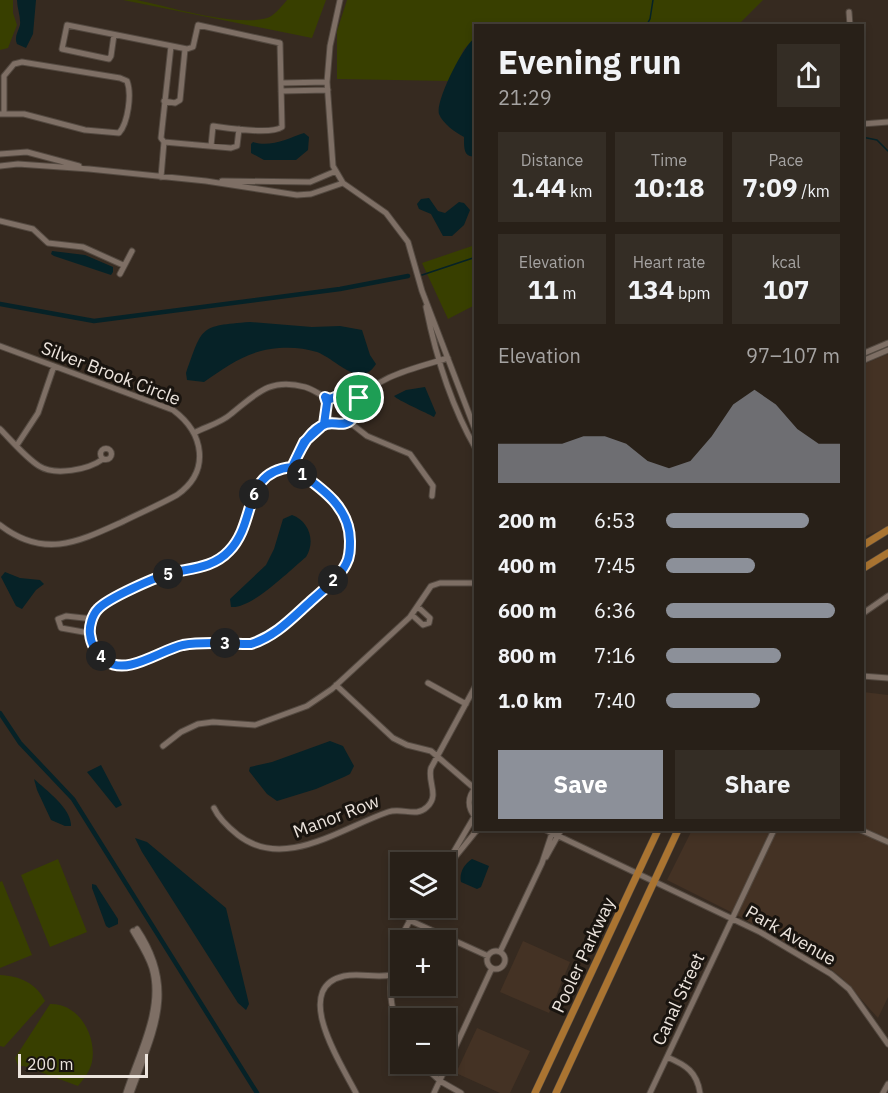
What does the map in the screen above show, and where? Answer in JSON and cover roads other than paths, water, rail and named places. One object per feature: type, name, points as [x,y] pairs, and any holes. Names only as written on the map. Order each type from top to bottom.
[{"type":"main road","points":[[865,543],[888,530]]},
{"type":"main road","points":[[864,568],[888,553]]},
{"type":"main road","name":"Pooler Parkway","points":[[535,1093],[658,831]]},
{"type":"main road","name":"Pooler Parkway","points":[[556,1093],[678,831]]},
{"type":"street","points":[[340,0],[330,46],[327,82],[331,152],[336,171],[343,183],[386,213],[408,242],[423,291],[474,427]]},
{"type":"street","points":[[849,12],[850,24]]},
{"type":"street","points":[[114,35],[109,59],[62,49],[67,25],[185,49],[193,47],[198,25],[280,43],[282,127],[279,130],[213,126],[211,146]]},
{"type":"street","points":[[161,177],[164,142],[161,138],[171,46]]},
{"type":"street","points":[[164,101],[175,103],[180,100],[185,49]]},
{"type":"street","points":[[22,62],[120,78],[127,81],[130,88],[124,128],[119,133],[85,130],[24,114],[2,114],[4,76],[8,69],[22,62]]},
{"type":"street","points":[[281,83],[327,82]]},
{"type":"street","points":[[281,91],[328,90]]},
{"type":"street","points":[[864,124],[888,122]]},
{"type":"street","points":[[164,142],[237,147],[238,129]]},
{"type":"street","points":[[0,154],[31,153],[89,169]]},
{"type":"street","points":[[29,164],[31,153]]},
{"type":"street","points":[[0,166],[29,164],[89,169],[206,181],[297,195],[311,194],[343,183]]},
{"type":"street","points":[[206,181],[310,182],[336,171]]},
{"type":"street","points":[[0,221],[33,229],[48,243],[83,247],[123,265]]},
{"type":"street","points":[[120,274],[132,251]]},
{"type":"street","points":[[423,291],[438,361],[452,402],[474,445]]},
{"type":"street","points":[[864,353],[888,344]]},
{"type":"street","name":"Silver Brook Circle","points":[[0,346],[166,407],[184,418],[194,433]]},
{"type":"street","points":[[864,360],[888,350]]},
{"type":"street","points":[[353,425],[354,405],[359,398],[396,374],[448,358]]},
{"type":"street","points":[[17,445],[38,413],[54,366]]},
{"type":"street","points":[[0,525],[20,538],[41,544],[59,545],[83,539],[164,502],[184,489],[197,472],[199,451],[194,433],[230,416],[264,388],[295,385],[313,390],[328,400]]},
{"type":"street","points":[[328,400],[340,395],[350,399],[359,398]]},
{"type":"street","points":[[350,399],[354,405]]},
{"type":"street","points":[[292,467],[327,494],[341,509],[350,533],[350,551],[346,564],[331,582],[277,631],[251,644],[185,645],[123,665],[113,664],[100,656],[89,633],[98,609],[105,603],[150,581],[170,573],[208,566],[221,558],[243,532],[260,481],[273,472],[292,467],[304,442],[324,424],[328,400]]},
{"type":"street","points":[[327,416],[333,422]]},
{"type":"street","points":[[346,423],[353,417]]},
{"type":"street","points":[[324,424],[333,422],[353,425],[367,436],[411,455],[433,486],[432,496]]},
{"type":"street","points":[[0,429],[40,467],[72,472],[95,465],[103,459]]},
{"type":"street","points":[[163,746],[181,732],[198,724],[215,722],[245,726],[264,723],[307,706],[336,685],[412,615],[427,590],[434,585],[474,583]]},
{"type":"street","points":[[864,613],[888,596]]},
{"type":"street","points":[[412,615],[423,625],[429,624],[429,617],[418,607]]},
{"type":"street","points":[[89,633],[61,628],[58,619],[66,615],[93,619]]},
{"type":"street","points":[[864,676],[888,678]]},
{"type":"street","points":[[428,683],[466,704]]},
{"type":"street","points":[[336,685],[393,738],[407,745],[426,748],[438,755],[474,786]]},
{"type":"street","name":"Manor Row","points":[[214,808],[222,821],[251,844],[273,850],[292,849],[390,811],[414,813],[423,810],[432,799],[434,789],[430,772],[474,689]]},
{"type":"street","points":[[474,789],[468,802],[474,816]]},
{"type":"street","points":[[455,852],[474,820]]},
{"type":"street","points":[[456,855],[476,831]]},
{"type":"street","points":[[542,863],[550,831]]},
{"type":"street","name":"Canal Street","points":[[650,1093],[774,831]]},
{"type":"street","points":[[863,831],[888,842]]},
{"type":"street","points":[[500,952],[542,863],[560,832]]},
{"type":"street","name":"Park Avenue","points":[[560,832],[760,932],[841,981],[863,1007],[876,1030],[888,1044]]},
{"type":"street","points":[[405,930],[409,920],[488,956]]},
{"type":"street","points":[[126,1093],[153,1012],[155,995],[152,969],[135,930],[155,959],[160,999],[154,1029],[131,1093]]},
{"type":"street","points":[[491,952],[500,952],[505,958],[504,964],[500,968],[492,968],[488,964],[488,956],[491,952]]},
{"type":"street","points":[[434,1093],[492,968]]},
{"type":"street","points":[[356,1093],[322,1023],[319,1007],[321,998],[330,983],[343,977],[390,975]]},
{"type":"street","points":[[667,1057],[691,1070],[697,1078],[700,1093]]},
{"type":"street","points":[[432,1074],[461,1093]]},
{"type":"street","points":[[883,1093],[888,1084]]},
{"type":"water","points":[[17,0],[36,0],[33,34],[26,48],[17,44],[16,41],[20,25]]},
{"type":"water","points":[[474,39],[474,156],[466,154],[464,137],[443,121],[439,114],[441,97],[451,73]]},
{"type":"water","points":[[304,133],[309,137],[308,150],[296,160],[264,160],[251,153],[253,142],[273,143]]},
{"type":"water","points":[[429,198],[438,211],[445,213],[459,202],[464,203],[470,210],[464,225],[452,236],[443,236],[431,214],[419,209],[417,204],[421,199]]},
{"type":"water","points":[[52,251],[85,255],[113,267],[113,272],[111,275],[54,256],[51,254]]},
{"type":"water","points":[[250,322],[312,327],[340,326],[362,330],[370,355],[376,364],[370,371],[363,374],[355,373],[317,352],[298,348],[279,348],[248,355],[204,382],[187,380],[186,373],[200,337],[205,331],[221,325]]},
{"type":"water","points":[[425,387],[436,413],[434,417],[394,396],[406,390]]},
{"type":"water","points":[[292,515],[303,522],[309,532],[310,545],[306,557],[260,595],[240,606],[231,607],[230,599],[266,565],[274,549],[283,519]]},
{"type":"water","points":[[5,572],[20,578],[40,580],[44,584],[36,590],[22,609],[16,606],[1,577]]},
{"type":"water","points":[[330,741],[343,746],[354,766],[350,774],[316,789],[277,801],[267,794],[249,771],[250,767],[272,762]]},
{"type":"water","points":[[101,765],[122,805],[116,808],[87,772]]},
{"type":"water","points":[[34,779],[63,807],[71,826],[51,820]]},
{"type":"water","points":[[135,838],[147,842],[226,908],[249,1004],[246,1010],[238,1003]]},
{"type":"water","points":[[472,859],[489,866],[481,887],[477,889],[461,882],[463,869]]},
{"type":"water","points":[[92,884],[96,885],[118,919],[118,924],[109,928],[106,926]]},
{"type":"waterway","points":[[647,24],[653,0]]},
{"type":"waterway","points":[[864,137],[877,140],[888,151]]},
{"type":"waterway","points":[[422,275],[474,258]]},
{"type":"waterway","points":[[0,304],[94,321],[340,289],[408,276]]},
{"type":"waterway","points":[[0,713],[20,743],[73,799],[257,1093]]}]
